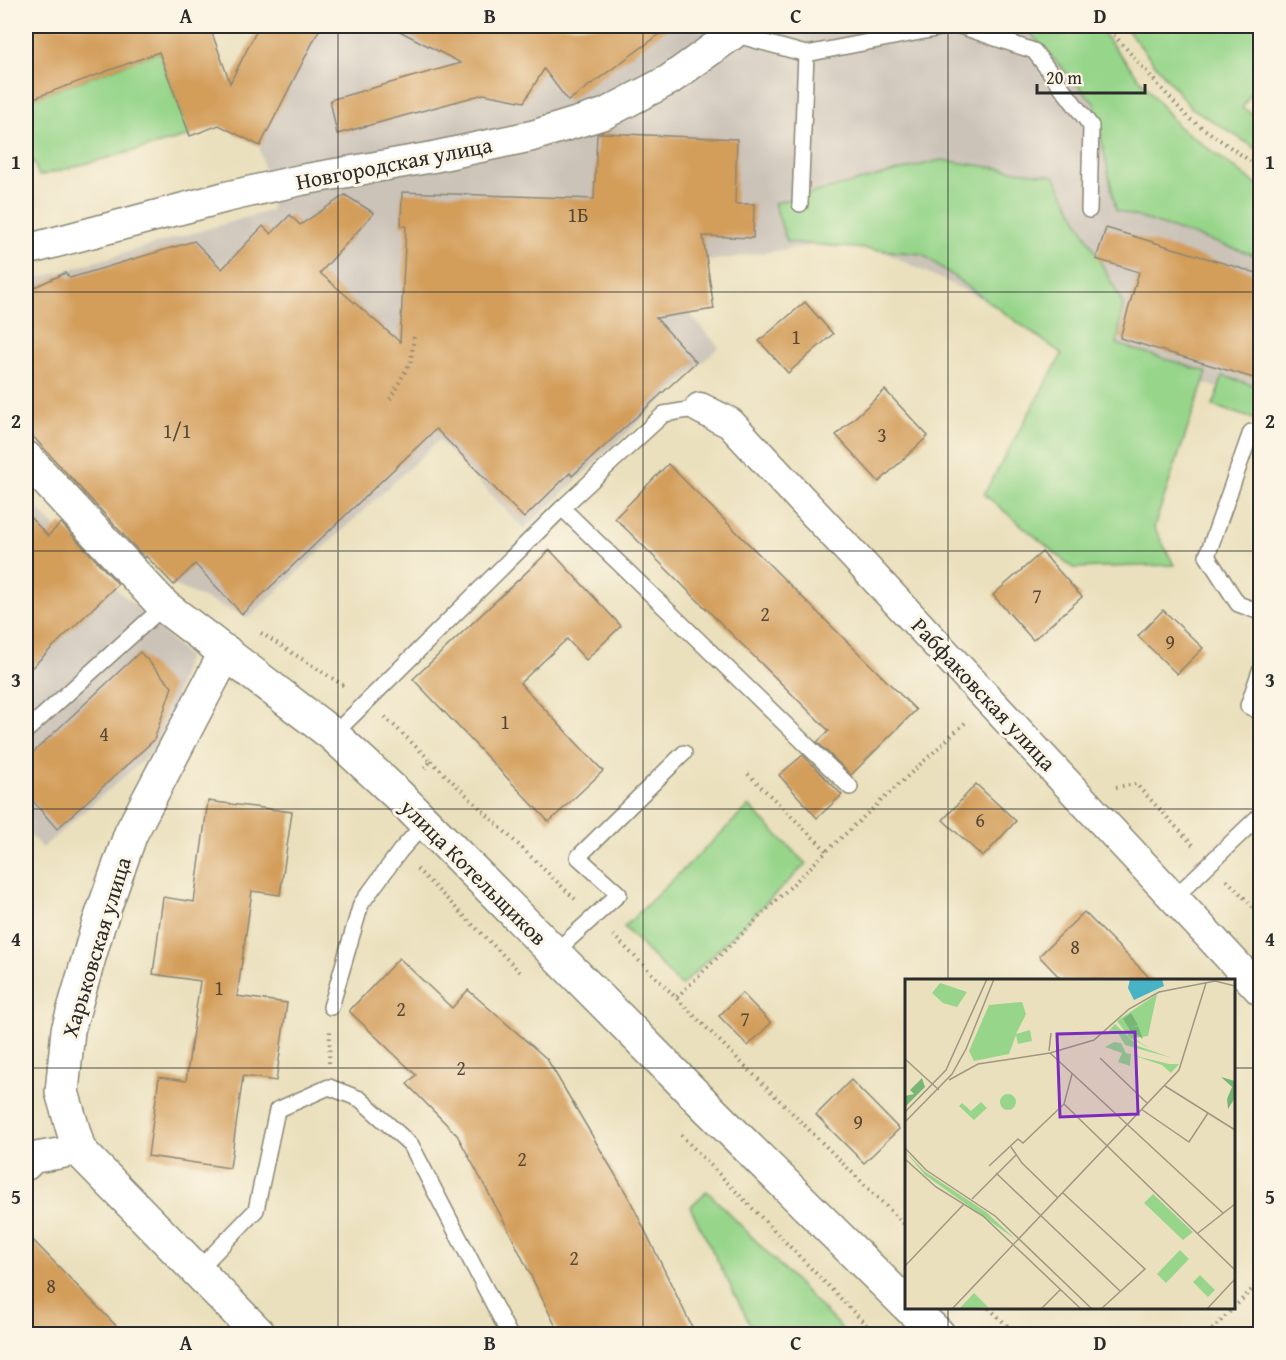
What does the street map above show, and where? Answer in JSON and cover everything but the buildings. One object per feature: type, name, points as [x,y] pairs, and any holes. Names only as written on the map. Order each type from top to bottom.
[{"type":"street","name":"Новгородская улица","points":[[26,250],[237,194],[532,136],[604,114],[669,80],[737,30]]},
{"type":"street","name":"Рабфаковская улица","points":[[700,408],[730,423],[1260,990]]},
{"type":"street","name":"улица Котельщиков","points":[[26,458],[164,606],[333,735],[398,795],[905,1303]]},
{"type":"street","name":"Харьковская улица","points":[[226,652],[131,833],[98,926],[68,1030],[62,1092],[79,1150],[259,1335]]},
{"type":"street","points":[[26,1165],[33,1158],[79,1150]]},
{"type":"street","points":[[911,1309],[938,1335]]},
{"type":"lane","points":[[737,30],[806,54],[951,26]]},
{"type":"lane","points":[[960,26],[1034,51],[1091,126],[1089,210]]},
{"type":"lane","points":[[800,204],[806,54]]},
{"type":"lane","points":[[333,735],[562,508],[664,414],[700,408]]},
{"type":"lane","points":[[1260,435],[1251,432],[1207,556],[1238,604],[1260,612]]},
{"type":"lane","points":[[562,508],[850,787]]},
{"type":"lane","points":[[26,731],[164,606]]},
{"type":"lane","points":[[1260,671],[1248,706],[1260,712]]},
{"type":"lane","points":[[554,953],[619,894],[578,857],[684,753]]},
{"type":"lane","points":[[1174,897],[1260,815]]},
{"type":"lane","points":[[331,1007],[361,904],[425,823]]},
{"type":"lane","points":[[197,1271],[256,1210],[277,1110],[329,1087],[360,1099],[411,1145],[508,1335]]},
{"type":"path","points":[[1106,26],[1187,117],[1260,168]]},
{"type":"path","points":[[1248,26],[1260,37]]},
{"type":"path","points":[[390,399],[411,361],[414,335]]},
{"type":"path","points":[[677,997],[827,851],[989,700]]},
{"type":"path","points":[[431,761],[677,997],[905,1225]]},
{"type":"path","points":[[748,774],[827,851]]},
{"type":"path","points":[[1115,787],[1136,784],[1260,914]]},
{"type":"path","points":[[329,1087],[331,1007]]},
{"type":"path","points":[[1235,1307],[1260,1281]]},
{"type":"path","points":[[990,1309],[1016,1335]]},
{"type":"path","points":[[1208,1335],[1233,1309]]},
{"type":"shaded area","points":[[259,26],[1065,26],[1253,254],[1260,257],[1260,402],[1055,334],[857,239],[682,265],[689,313],[719,347],[524,529],[439,440],[248,618],[174,585],[26,431],[26,282],[272,210],[259,146],[211,121]]},
{"type":"shaded area","points":[[26,496],[88,562],[188,656],[158,747],[42,848],[26,831]]},
{"type":"green space","points":[[1024,26],[1097,26],[1178,126],[1260,187],[1260,257],[1116,210],[1094,103]]},
{"type":"green space","points":[[1124,26],[1260,26],[1260,79],[1242,108],[1260,117],[1260,151],[1190,107]]},
{"type":"green space","points":[[159,52],[190,136],[39,176],[26,141],[26,101]]},
{"type":"green space","points":[[941,160],[1054,176],[1123,304],[1117,344],[1207,372],[1154,527],[1174,565],[1073,568],[984,494],[1062,354],[922,254],[787,242],[774,203]]},
{"type":"green space","points":[[1223,376],[1260,387],[1260,421],[1213,406]]},
{"type":"green space","points":[[749,806],[806,864],[681,986],[624,927]]},
{"type":"green space","points":[[707,1191],[847,1334],[755,1334],[690,1207]]}]
